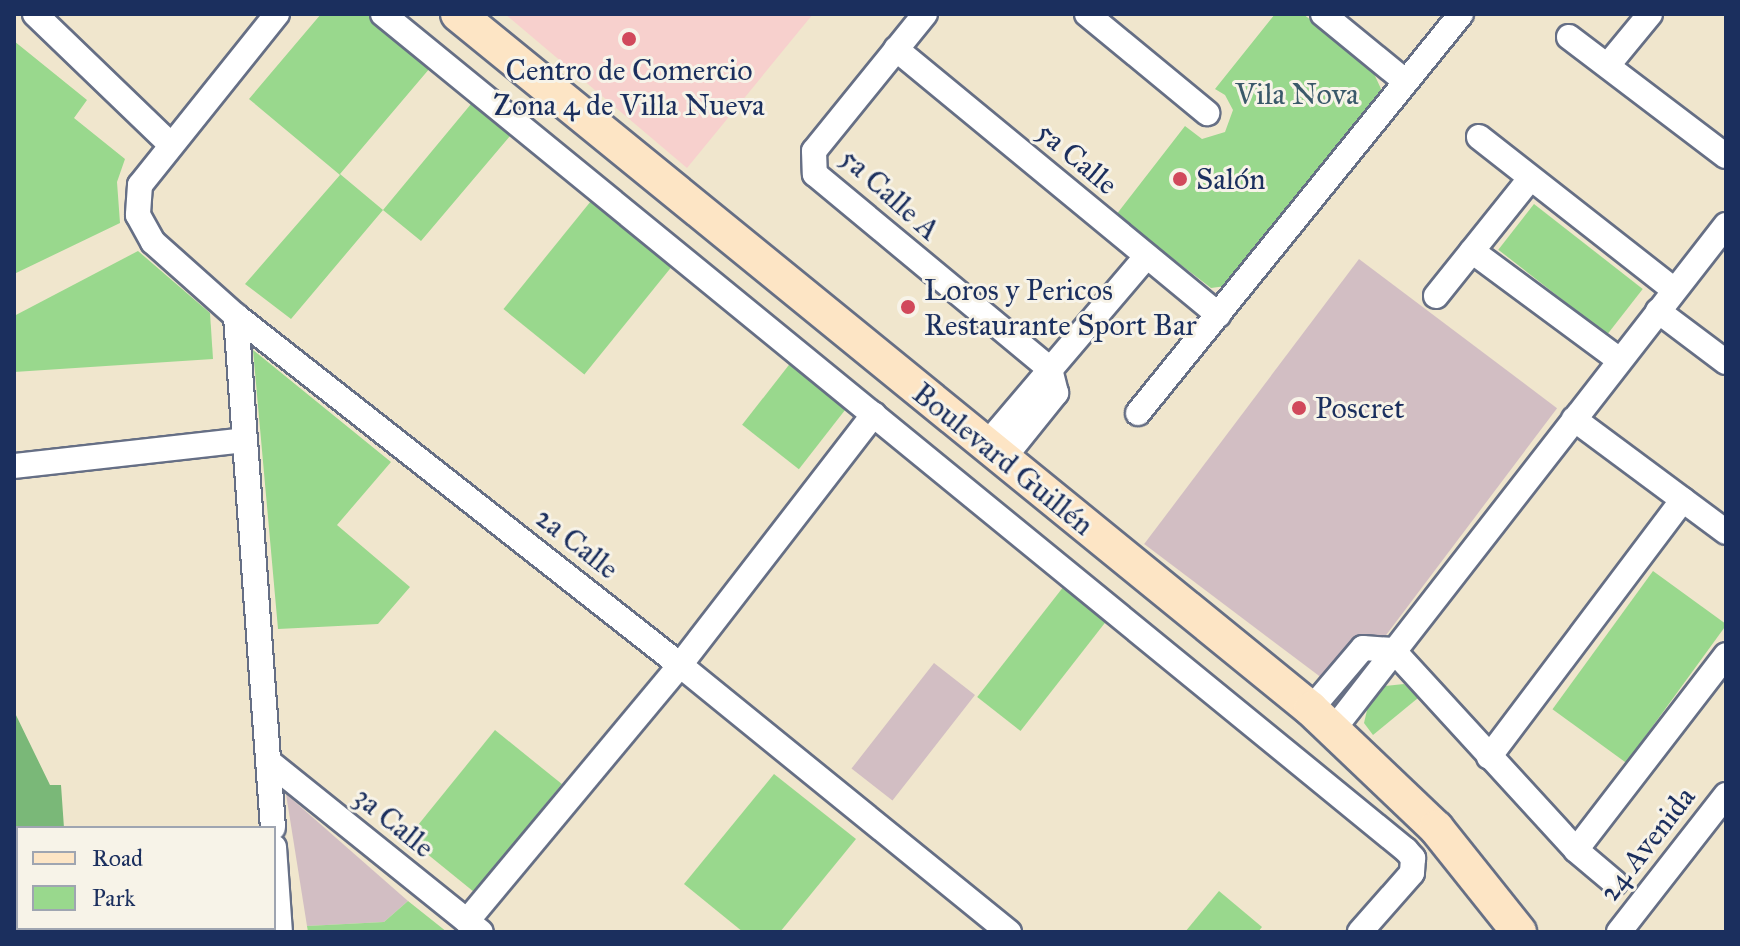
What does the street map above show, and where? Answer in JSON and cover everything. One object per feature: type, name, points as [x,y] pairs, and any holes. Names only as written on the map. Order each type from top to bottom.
[{"type":"main road","name":"Boulevard Guillén","points":[[458,14],[1322,719],[1436,828],[1519,932]]},
{"type":"street","points":[[35,14],[171,145],[277,14]]},
{"type":"street","points":[[383,14],[1406,850],[1413,858],[1412,873],[1360,932]]},
{"type":"street","points":[[896,49],[925,14]]},
{"type":"street","points":[[1087,14],[1207,113]]},
{"type":"street","points":[[1323,14],[1406,82]]},
{"type":"street","points":[[1138,413],[1461,14]]},
{"type":"street","points":[[1608,65],[1650,14]]},
{"type":"street","points":[[1569,37],[1726,156]]},
{"type":"street","name":"5a Calle A","points":[[896,49],[814,151],[812,166],[820,182],[1050,369]]},
{"type":"street","name":"5a Calle","points":[[896,49],[1219,315]]},
{"type":"street","points":[[1479,137],[1529,180],[1674,290]]},
{"type":"street","name":"2a Calle","points":[[171,145],[140,185],[138,215],[153,242],[236,316],[680,665],[1009,932]]},
{"type":"street","points":[[1436,296],[1529,180]]},
{"type":"street","points":[[1322,719],[1385,669],[1393,650],[1726,225]]},
{"type":"street","points":[[1472,251],[1618,359]]},
{"type":"street","points":[[995,452],[1050,369],[1146,257]]},
{"type":"street","points":[[1658,311],[1726,362]]},
{"type":"street","points":[[236,316],[273,826]]},
{"type":"street","points":[[995,452],[1056,393],[1050,369]]},
{"type":"street","points":[[474,926],[874,414]]},
{"type":"street","points":[[1574,419],[1726,532]]},
{"type":"street","points":[[14,466],[244,440]]},
{"type":"street","points":[[1489,757],[1683,500]]},
{"type":"street","points":[[1393,650],[1576,850],[1615,883]]},
{"type":"street","points":[[1576,850],[1726,655]]},
{"type":"street","name":"3a Calle","points":[[268,761],[474,926]]},
{"type":"street","name":"24 Avenida","points":[[1619,932],[1726,795]]},
{"type":"street","points":[[276,875],[280,932]]},
{"type":"shaded area","points":[[505,14],[813,14],[687,168]]},
{"type":"shaded area","points":[[1359,259],[1557,408],[1342,693],[1144,544]]},
{"type":"shaded area","points":[[934,663],[975,695],[892,801],[852,769]]},
{"type":"shaded area","points":[[286,794],[408,901],[384,922],[307,926]]},
{"type":"green space","points":[[321,14],[367,14],[430,68],[340,174],[383,210],[291,319],[245,284],[340,175],[249,99]]},
{"type":"green space","name":"Vila Nova","points":[[1275,14],[1303,14],[1370,65],[1382,91],[1226,286],[1211,288],[1116,215],[1185,126],[1202,139],[1225,132],[1233,110],[1225,95],[1215,89]]},
{"type":"green space","points":[[14,41],[87,100],[74,118],[125,159],[117,182],[120,223],[14,274]]},
{"type":"green space","points":[[471,104],[510,136],[421,241],[383,210]]},
{"type":"green space","points":[[591,201],[672,266],[584,374],[504,309]]},
{"type":"green space","points":[[1534,204],[1643,289],[1607,335],[1498,250]]},
{"type":"green space","points":[[138,251],[210,313],[213,359],[14,372],[14,316]]},
{"type":"green space","points":[[253,350],[391,462],[337,525],[410,587],[378,624],[278,629]]},
{"type":"green space","points":[[792,361],[849,405],[799,469],[742,425]]},
{"type":"green space","points":[[1653,571],[1726,625],[1626,763],[1552,709]]},
{"type":"green space","points":[[1064,586],[1107,620],[1021,731],[977,697]]},
{"type":"green space","points":[[1404,684],[1418,698],[1373,735],[1364,723],[1368,706],[1385,686]]},
{"type":"green space","points":[[14,711],[50,785],[61,785],[64,826],[16,826],[16,930],[73,932],[14,932]]},
{"type":"green space","points":[[495,730],[562,784],[474,892],[408,838]]},
{"type":"green space","points":[[774,774],[856,839],[780,932],[743,932],[684,884]]},
{"type":"green space","points":[[1219,891],[1262,927],[1258,932],[1185,932]]},
{"type":"green space","points":[[408,901],[447,932],[308,932],[307,926],[384,922]]},
{"type":"place","name":"Centro de Comercio Zona 4 de Villa Nueva","points":[[629,39]]},
{"type":"place","name":"Salón","points":[[1180,179]]},
{"type":"place","name":"Loros y Pericos Restaurante Sport Bar","points":[[908,307]]},
{"type":"place","name":"Poscret","points":[[1299,408]]}]
